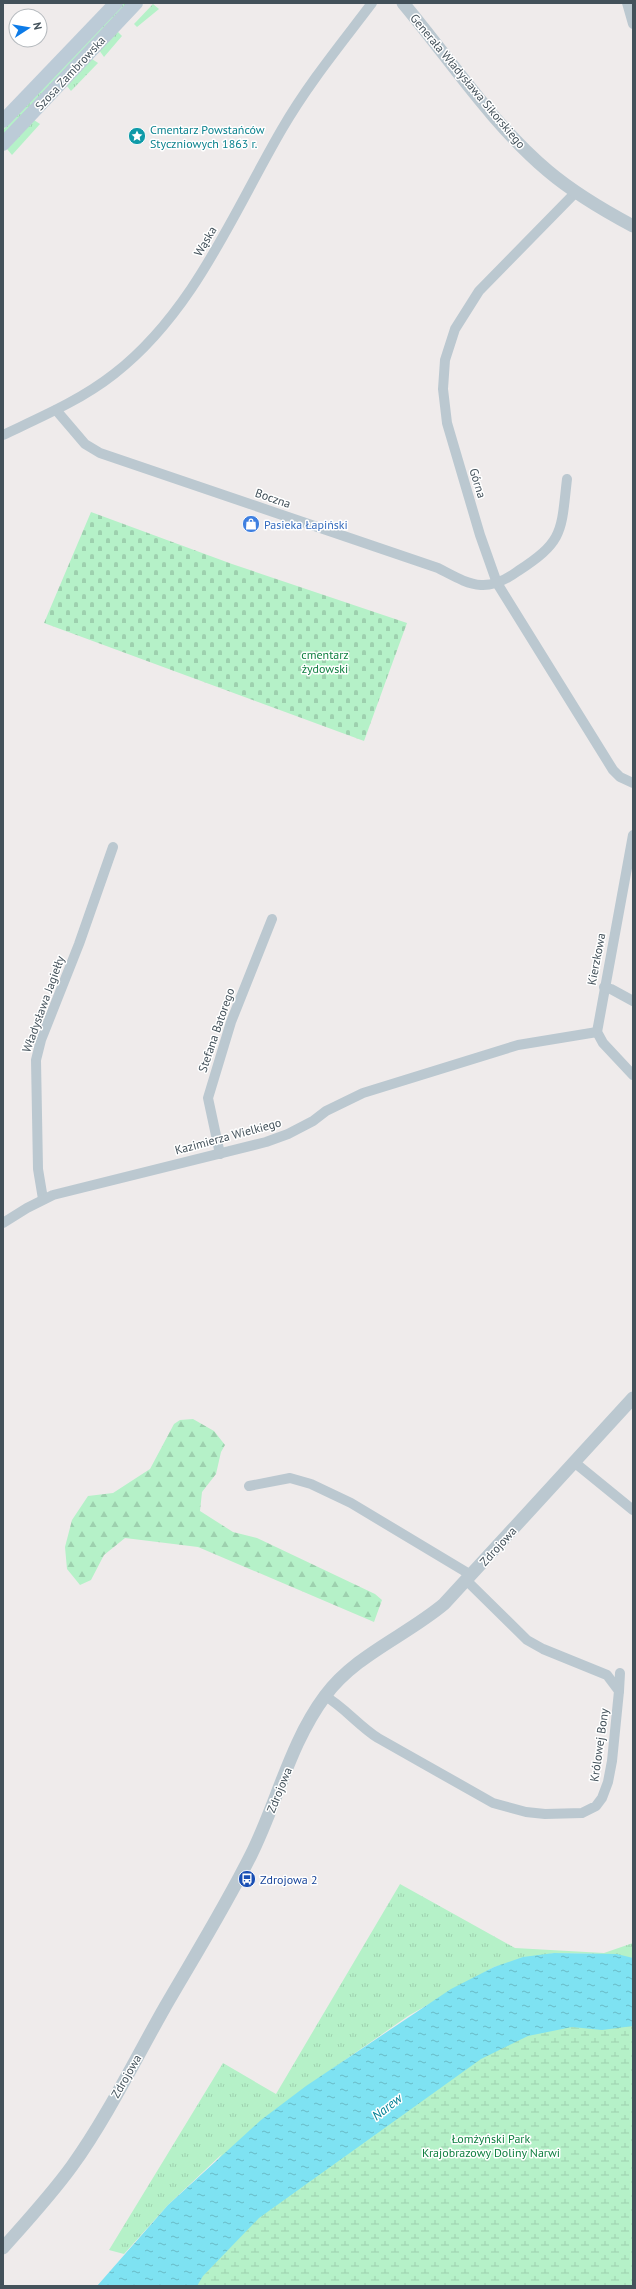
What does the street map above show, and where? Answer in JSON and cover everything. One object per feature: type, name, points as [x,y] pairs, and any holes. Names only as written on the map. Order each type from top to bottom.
[{"type":"main road","name":"Szosa Zambrowska","points":[[3,121],[116,3]]},
{"type":"main road","name":"Szosa Zambrowska","points":[[3,144],[136,3]]},
{"type":"street","name":"Wąska","points":[[3,434],[56,410],[84,394],[119,370],[152,339],[177,307],[214,252],[294,109],[372,3]]},
{"type":"street","name":"Generała Władysława Sikorskiego","points":[[403,3],[520,144],[548,172],[576,192],[633,226]]},
{"type":"street","points":[[627,3],[633,24]]},
{"type":"street","name":"Górna","points":[[576,192],[479,291],[455,329],[445,360],[443,390],[447,423],[480,535],[497,583],[613,770],[620,777],[633,783]]},
{"type":"street","name":"Boczna","points":[[56,410],[85,444],[100,453],[438,568],[473,583],[485,585],[497,583]]},
{"type":"street","points":[[497,583],[538,558],[552,545],[562,523],[567,479]]},
{"type":"street","name":"Kierzkowa","points":[[597,1032],[604,987],[633,835]]},
{"type":"street","name":"Władysława Jagiełły","points":[[43,1199],[38,1169],[36,1060],[43,1034],[113,848]]},
{"type":"street","name":"Stefana Batorego","points":[[220,1154],[208,1098],[231,1022],[272,919]]},
{"type":"street","points":[[604,987],[611,989],[633,1001]]},
{"type":"street","points":[[597,1032],[603,1043],[633,1075]]},
{"type":"street","name":"Kazimierza Wielkiego","points":[[3,1223],[43,1199],[69,1190],[220,1154],[288,1134],[313,1121],[326,1111],[363,1093],[518,1045],[597,1032]]},
{"type":"street","name":"Zdrojowa","points":[[3,2248],[44,2202],[73,2164],[103,2115],[248,1861],[306,1726],[325,1696],[344,1674],[433,1612],[469,1578],[633,1398]]},
{"type":"street","points":[[574,1462],[633,1510]]},
{"type":"street","points":[[248,1486],[290,1478],[311,1484],[351,1503],[469,1578],[527,1640],[543,1649],[608,1675],[619,1691]]},
{"type":"street","name":"Królowej Bony","points":[[325,1696],[371,1734],[493,1803],[526,1812],[571,1814],[589,1811],[602,1798],[612,1761],[620,1672]]},
{"type":"green space","points":[[124,3],[129,3],[3,135],[3,130]]},
{"type":"green space","points":[[153,4],[159,9],[137,27],[134,24]]},
{"type":"green space","points":[[117,31],[122,36],[104,57],[99,50]]},
{"type":"green space","points":[[92,59],[98,63],[71,91],[67,86]]},
{"type":"green space","points":[[34,120],[40,124],[12,155],[7,149]]},
{"type":"green space","name":"cmentarz żydowski","points":[[91,512],[232,564],[407,623],[364,741],[44,623]]},
{"type":"green space","points":[[193,1419],[214,1431],[225,1445],[221,1452],[216,1474],[202,1492],[200,1511],[233,1532],[257,1538],[375,1594],[382,1600],[374,1622],[198,1547],[125,1538],[104,1555],[91,1580],[80,1585],[67,1569],[65,1547],[72,1520],[88,1496],[113,1493],[150,1469],[174,1424],[180,1420]]},
{"type":"green space","name":"Łomżyński Park Krajobrazowy Doliny Narwi","points":[[400,1884],[515,1948],[604,1953],[633,1943],[633,2286],[125,2286],[222,2154],[168,2205],[124,2254],[109,2250],[223,2063],[276,2094]],"holes":[[[554,1953],[602,1954],[315,2081],[408,2016],[494,1967]]]},
{"type":"green space","name":"Łomżyński Park Krajobrazowy Doliny Narwi","points":[[633,2026],[633,2286],[197,2286],[203,2276],[259,2218],[480,2059],[528,2036],[572,2027],[602,2030]]},
{"type":"water","name":"Narew","points":[[554,1953],[617,1954],[633,1958],[633,2026],[602,2030],[572,2027],[528,2036],[481,2059],[259,2218],[203,2276],[197,2286],[97,2286],[168,2205],[261,2120],[306,2086],[451,1989],[494,1967],[523,1957]]},
{"type":"place","name":"Cmentarz Powstańców Styczniowych 1863 r.","points":[[137,136]]},
{"type":"place","name":"Pasieka Łapiński","points":[[251,524]]},
{"type":"place","name":"Zdrojowa 2","points":[[247,1879]]}]
